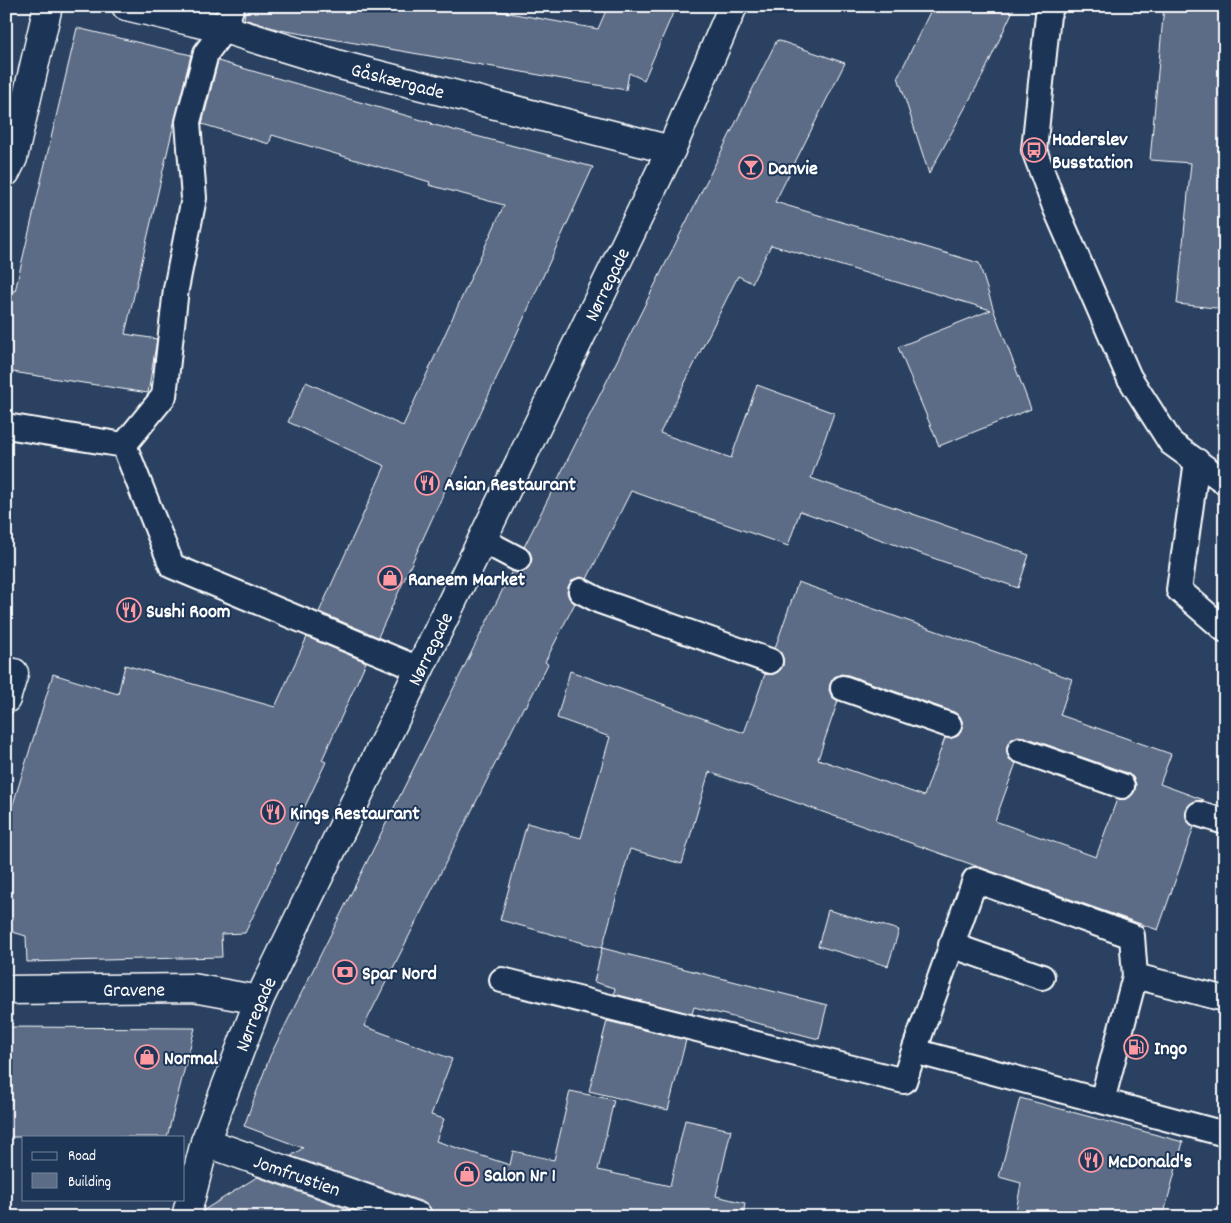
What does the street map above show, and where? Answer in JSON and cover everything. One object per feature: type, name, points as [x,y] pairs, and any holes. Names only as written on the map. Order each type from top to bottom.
[{"type":"street","points":[[6,172],[13,158],[48,6]]},
{"type":"street","name":"Gåskærgade","points":[[126,6],[228,18],[340,65],[672,150]]},
{"type":"street","name":"Nørregade","points":[[186,1217],[205,1142],[258,1000],[672,150],[733,6]]},
{"type":"street","points":[[6,672],[14,673],[6,699]]},
{"type":"street","name":"Gravene","points":[[6,990],[193,988],[258,1000]]},
{"type":"street","name":"Jomfrustien","points":[[205,1142],[418,1217]]},
{"type":"lane","points":[[1052,6],[1048,15],[1034,150],[1055,207],[1130,377],[1171,443],[1225,482]]},
{"type":"lane","points":[[124,445],[164,396],[176,289],[194,198],[188,122],[206,53],[228,18]]},
{"type":"lane","points":[[6,426],[124,445]]},
{"type":"lane","points":[[124,445],[172,566],[419,669]]},
{"type":"lane","points":[[1197,461],[1179,590],[1225,630]]},
{"type":"lane","points":[[482,540],[518,559]]},
{"type":"lane","points":[[581,591],[600,601],[770,661]]},
{"type":"lane","points":[[843,688],[949,725]]},
{"type":"lane","points":[[1020,750],[1122,786]]},
{"type":"lane","points":[[1199,814],[1225,822]]},
{"type":"lane","points":[[502,980],[904,1081],[975,880],[1132,936],[1135,976],[1102,1101]]},
{"type":"lane","points":[[952,945],[1042,977]]},
{"type":"lane","points":[[1135,976],[1225,999]]},
{"type":"lane","points":[[914,1051],[1225,1134]]},
{"type":"building","points":[[246,6],[488,6],[487,9],[598,29],[608,6],[676,6],[644,80],[629,73],[626,90],[280,30],[244,19]]},
{"type":"building","points":[[933,6],[1015,6],[983,75],[929,174],[898,77]]},
{"type":"building","points":[[1164,6],[1225,6],[1225,309],[1177,304],[1191,163],[1150,160]]},
{"type":"building","points":[[77,28],[191,55],[125,334],[157,339],[148,393],[6,371],[6,290],[15,291]]},
{"type":"building","points":[[777,40],[845,63],[775,202],[979,263],[994,311],[1031,409],[939,446],[898,347],[991,310],[771,245],[752,283],[738,276],[660,433],[731,458],[757,385],[834,413],[811,478],[1029,555],[1018,588],[800,511],[788,546],[631,491],[587,579],[581,577],[574,579],[569,585],[567,592],[569,598],[575,603],[545,662],[548,664],[526,707],[524,706],[364,1026],[452,1059],[431,1115],[444,1119],[436,1141],[510,1165],[513,1151],[554,1160],[570,1091],[614,1100],[598,1170],[670,1186],[685,1120],[731,1130],[716,1196],[745,1203],[743,1217],[501,1217],[471,1207],[470,1217],[433,1217],[430,1207],[423,1202],[291,1156],[303,1148],[244,1126],[270,1056],[512,571],[518,573],[525,571],[530,565],[532,559],[530,552],[524,547]]},
{"type":"building","points":[[218,61],[431,124],[593,167],[378,637],[319,612],[385,466],[288,422],[306,382],[403,426],[504,205],[429,185],[430,182],[272,135],[269,144],[202,124]]},
{"type":"building","points":[[798,582],[1072,679],[1060,715],[1171,754],[1160,784],[1204,800],[1195,801],[1186,810],[1186,818],[1194,827],[1158,930],[709,772],[682,864],[630,849],[602,948],[500,920],[527,823],[581,838],[610,737],[557,718],[570,671],[744,733],[765,674],[773,674],[783,666],[783,658],[775,648]],"holes":[[[841,674],[954,712],[960,716],[963,723],[962,730],[958,736],[945,738],[924,796],[818,759],[838,701],[832,697],[829,690],[830,684],[834,677]],[[1018,736],[1127,773],[1133,777],[1136,784],[1135,791],[1125,799],[1117,799],[1096,857],[995,821],[1016,763],[1009,759],[1007,746],[1011,740]]]},
{"type":"building","points":[[307,637],[366,662],[322,760],[326,762],[245,933],[221,934],[222,957],[27,962],[26,936],[6,930],[6,827],[53,674],[118,694],[125,665],[275,707]]},
{"type":"building","points":[[828,910],[899,930],[888,966],[818,946]]},
{"type":"building","points":[[602,948],[827,1005],[819,1039],[694,1007],[692,1014],[614,994],[615,988],[594,982]]},
{"type":"building","points":[[607,1021],[686,1040],[668,1110],[589,1091]]},
{"type":"building","points":[[6,1027],[195,1028],[167,1136],[6,1137]]},
{"type":"building","name":"McDonald's","points":[[1020,1098],[1183,1142],[1163,1217],[1015,1217],[1021,1183],[999,1177]]},
{"type":"building","points":[[257,1177],[370,1217],[202,1217],[204,1210]]},
{"type":"place","name":"Haderslev Busstation","points":[[1034,150]]},
{"type":"place","name":"Danvie","points":[[751,167]]},
{"type":"place","name":"Asian Restaurant","points":[[427,483]]},
{"type":"place","name":"Raneem Market","points":[[390,578]]},
{"type":"place","name":"Sushi Room","points":[[129,610]]},
{"type":"place","name":"Kings Restaurant","points":[[273,812]]},
{"type":"place","name":"Spar Nord","points":[[345,972]]},
{"type":"place","name":"Ingo","points":[[1136,1047]]},
{"type":"place","name":"Normal","points":[[147,1057]]},
{"type":"place","name":"McDonald's","points":[[1091,1160]]},
{"type":"place","name":"Salon Nr 1","points":[[467,1174]]}]
